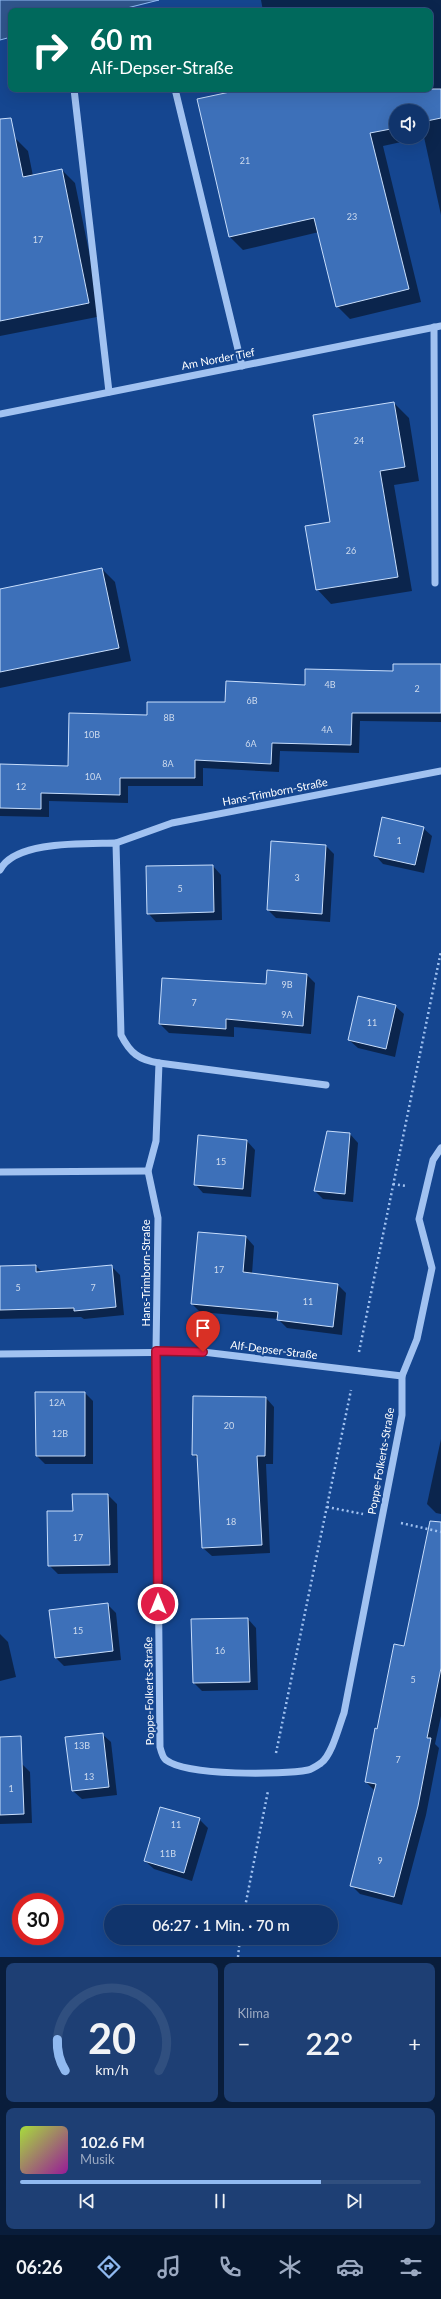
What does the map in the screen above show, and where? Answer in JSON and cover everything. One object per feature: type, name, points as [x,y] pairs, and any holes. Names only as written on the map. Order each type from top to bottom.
[{"type":"street","points":[[74,92],[109,392]]},
{"type":"street","points":[[176,92],[242,366]]},
{"type":"street","points":[[435,583],[437,326]]},
{"type":"street","name":"Am Norder Tief","points":[[0,414],[437,326]]},
{"type":"street","name":"Hans-Trimborn-Straße","points":[[0,870],[2,865],[24,850],[54,846],[116,843],[172,823],[441,770]]},
{"type":"street","points":[[116,843],[121,1035],[134,1055],[144,1061],[326,1085]]},
{"type":"street","name":"Hans-Trimborn-Straße","points":[[156,1351],[158,1218],[148,1171],[156,1141],[159,1063]]},
{"type":"street","points":[[402,1376],[417,1340],[432,1268],[420,1219],[433,1160],[441,1148]]},
{"type":"street","points":[[0,1172],[148,1171]]},
{"type":"street","name":"Alf-Depser-Straße","points":[[0,1354],[156,1351],[203,1352],[402,1376]]},
{"type":"street","name":"Poppe-Folkerts-Straße","points":[[156,1351],[160,1747],[165,1759],[176,1765],[201,1771],[272,1772],[310,1769],[324,1761],[331,1748],[344,1713],[402,1415],[402,1376]]},
{"type":"path","points":[[245,1905],[272,1772]]},
{"type":"path","points":[[238,1957],[239,1945]]},
{"type":"water","points":[[0,0],[159,0],[127,8],[8,8],[8,38],[0,40]]},
{"type":"building","points":[[433,89],[441,89],[441,118],[429,121],[429,104],[389,104],[389,129],[370,133],[409,289],[336,307],[314,218],[229,237],[197,99],[230,92],[433,92]]},
{"type":"building","points":[[11,118],[23,177],[62,169],[89,303],[0,321],[0,119]]},
{"type":"building","points":[[394,402],[405,467],[380,471],[398,577],[316,590],[305,526],[330,522],[313,415]]},
{"type":"building","points":[[102,568],[119,648],[0,672],[0,589]]},
{"type":"building","points":[[393,664],[441,664],[441,713],[352,713],[351,745],[272,743],[271,764],[195,760],[195,778],[120,778],[120,795],[41,793],[41,809],[0,808],[0,764],[68,766],[69,713],[147,715],[147,702],[225,702],[226,681],[305,685],[305,669],[393,671]]},
{"type":"building","points":[[382,817],[424,827],[415,865],[374,856]]},
{"type":"building","points":[[271,841],[326,845],[322,914],[267,910]]},
{"type":"building","points":[[213,865],[214,912],[147,914],[146,866]]},
{"type":"building","points":[[267,970],[307,974],[303,1026],[226,1019],[226,1029],[159,1024],[162,978],[266,984]]},
{"type":"building","points":[[358,996],[396,1005],[386,1049],[348,1040]]},
{"type":"building","points":[[327,1131],[350,1133],[345,1194],[314,1191]]},
{"type":"building","points":[[198,1135],[247,1140],[243,1189],[194,1185]]},
{"type":"building","points":[[198,1232],[246,1236],[243,1272],[338,1284],[333,1327],[277,1320],[278,1312],[191,1304]]},
{"type":"building","points":[[36,1265],[36,1272],[112,1265],[116,1307],[74,1311],[74,1308],[0,1310],[0,1266]]},
{"type":"building","points":[[35,1392],[85,1392],[85,1456],[36,1456]]},
{"type":"building","points":[[193,1396],[266,1397],[265,1456],[257,1456],[262,1545],[202,1548],[197,1455],[192,1455]]},
{"type":"building","points":[[72,1494],[108,1494],[110,1565],[48,1566],[47,1511],[73,1511]]},
{"type":"building","points":[[430,1521],[441,1522],[441,1668],[427,1738],[431,1738],[418,1806],[394,1897],[350,1886],[376,1784],[365,1782],[375,1728],[377,1729],[394,1644],[404,1646]]},
{"type":"building","points":[[108,1603],[113,1651],[55,1658],[49,1610]]},
{"type":"building","points":[[248,1618],[250,1682],[193,1683],[191,1619]]},
{"type":"building","points":[[103,1733],[109,1787],[72,1791],[65,1737]]},
{"type":"building","points":[[21,1736],[24,1814],[0,1815],[0,1737]]},
{"type":"building","points":[[160,1807],[200,1818],[184,1873],[144,1861]]},
{"type":"route","points":[[158,1604],[156,1351],[203,1352]]}]
